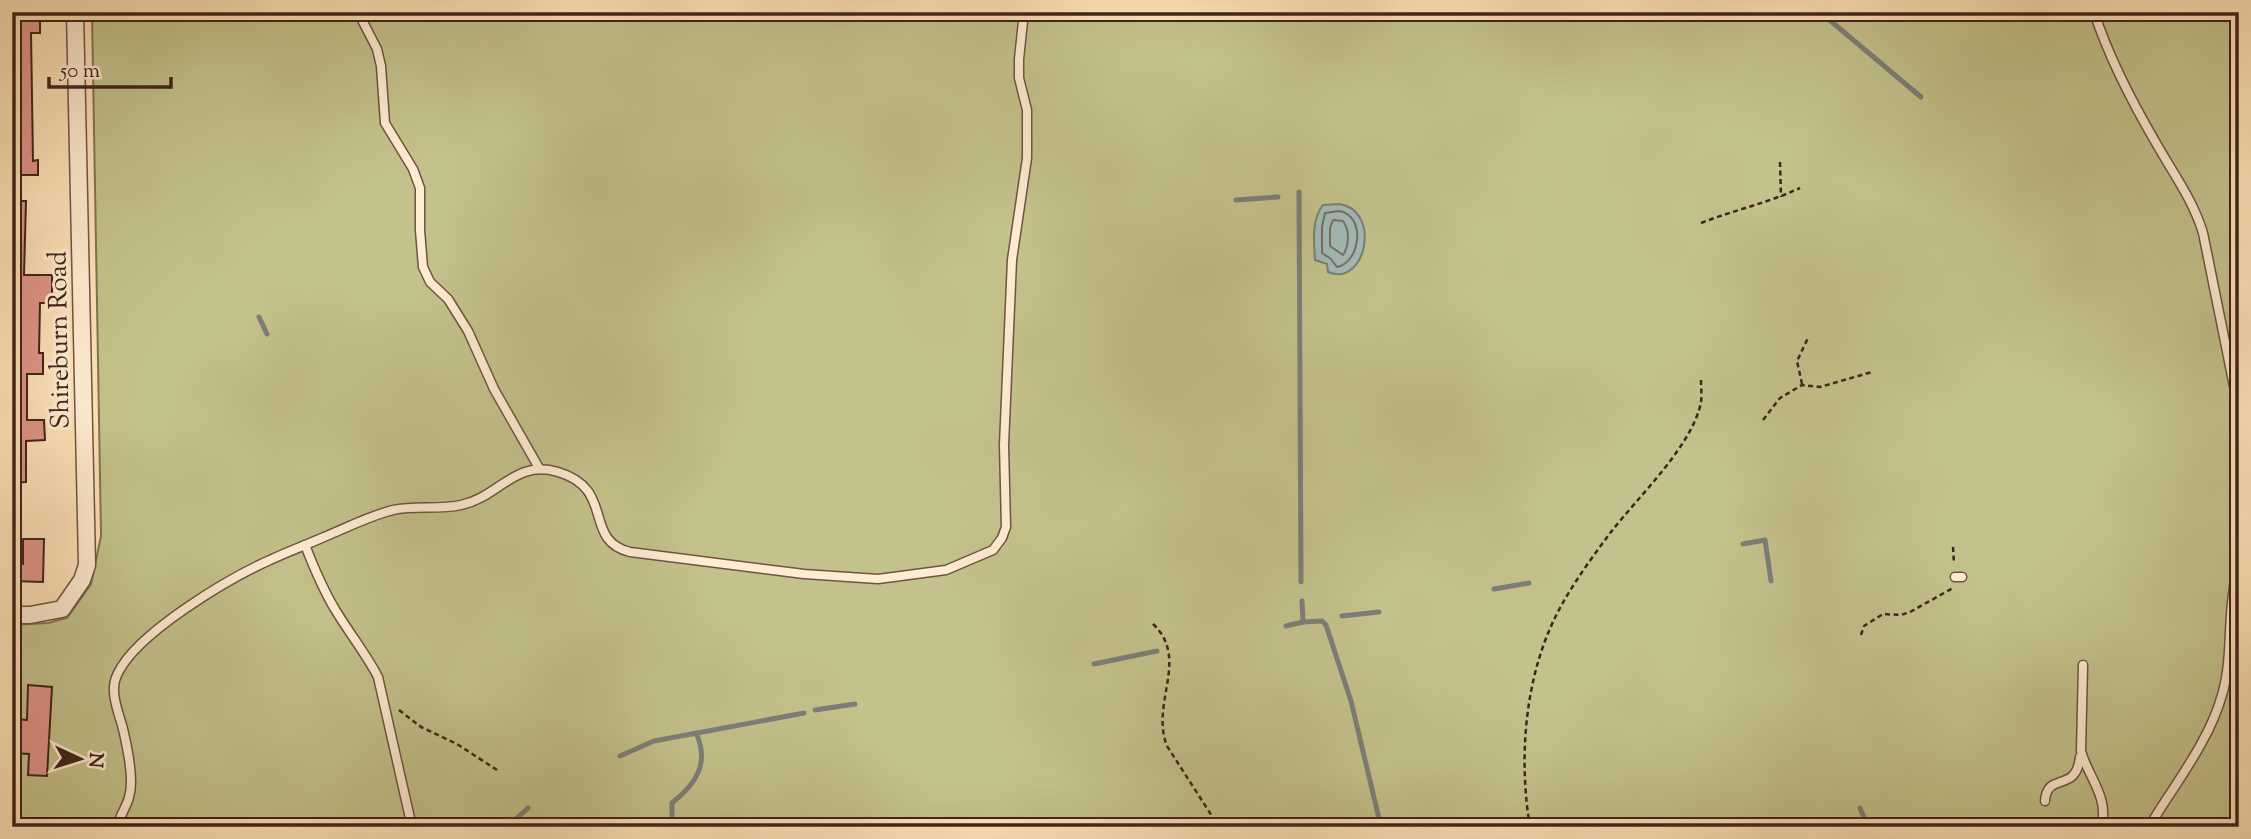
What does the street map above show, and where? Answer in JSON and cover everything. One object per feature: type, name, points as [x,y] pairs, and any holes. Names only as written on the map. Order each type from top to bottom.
[{"type":"street","name":"Shireburn Road","points":[[12,615],[30,615],[62,608],[82,580],[87,565],[75,12]]},
{"type":"lane","points":[[360,12],[382,66],[385,123],[413,169],[420,188],[419,230],[424,267],[430,282],[448,299],[468,331],[494,389],[539,468]]},
{"type":"lane","points":[[117,827],[129,803],[131,782],[128,754],[113,689],[122,665],[141,644],[177,615],[268,561],[373,516],[394,510],[461,505],[475,501],[521,472],[539,468],[559,472],[586,488],[592,494],[606,538],[618,549],[630,552],[804,574],[878,579],[946,570],[993,550],[1006,527],[1004,445],[1013,260],[1027,158],[1027,110],[1019,78],[1024,12]]},
{"type":"lane","points":[[2094,12],[2116,68],[2197,212],[2239,411]]},
{"type":"lane","points":[[305,545],[325,592],[378,677],[412,827]]},
{"type":"lane","points":[[2149,827],[2197,750],[2223,693],[2230,652],[2231,615],[2239,556]]},
{"type":"lane","points":[[2045,801],[2048,788],[2070,779],[2077,773],[2081,751],[2082,665]]},
{"type":"lane","points":[[2081,751],[2105,810],[2101,827]]},
{"type":"path","points":[[1780,162],[1781,197]]},
{"type":"path","points":[[1701,223],[1727,212],[1781,197],[1800,188]]},
{"type":"path","points":[[1802,385],[1797,361],[1808,338]]},
{"type":"path","points":[[1763,420],[1780,398],[1802,385],[1820,387],[1872,372]]},
{"type":"path","points":[[1530,827],[1526,783],[1528,722],[1535,675],[1545,644],[1560,608],[1609,534],[1685,439],[1702,400],[1701,380]]},
{"type":"path","points":[[1861,635],[1864,626],[1883,614],[1901,615],[1910,612],[1951,590],[1959,577],[1953,547]]},
{"type":"path","points":[[1153,624],[1162,633],[1171,664],[1162,706],[1162,733],[1167,746],[1219,827]]},
{"type":"path","points":[[396,706],[411,721],[457,744],[497,770]]},
{"type":"shaded area","points":[[92,12],[2239,12],[2239,827],[12,827],[12,625],[48,623],[67,618],[91,584],[101,536]]},
{"type":"water","points":[[1339,204],[1352,209],[1361,219],[1364,232],[1360,259],[1352,269],[1341,274],[1328,272],[1327,264],[1315,260],[1314,246],[1315,224],[1319,211],[1323,205]]},
{"type":"building","points":[[12,12],[40,12],[40,33],[31,33],[33,161],[38,160],[38,175],[12,175]]},
{"type":"building","points":[[12,201],[26,201],[24,275],[52,275],[52,303],[40,303],[39,353],[43,353],[43,374],[27,374],[27,420],[44,420],[45,440],[26,441],[26,482],[12,483]]},
{"type":"building","points":[[23,539],[44,539],[43,582],[12,581],[12,564],[23,564]]},
{"type":"building","points":[[28,685],[52,687],[47,776],[28,775],[29,754],[12,753],[12,719],[27,720]]},
{"type":"waterway","points":[[1820,12],[1921,97]]},
{"type":"waterway","points":[[1299,192],[1301,582]]},
{"type":"waterway","points":[[1236,200],[1278,197]]},
{"type":"waterway","points":[[259,317],[267,334]]},
{"type":"waterway","points":[[1743,544],[1765,540],[1771,581]]},
{"type":"waterway","points":[[1494,589],[1529,583]]},
{"type":"waterway","points":[[1302,601],[1303,622]]},
{"type":"waterway","points":[[1342,616],[1379,612]]},
{"type":"waterway","points":[[1286,626],[1322,621],[1326,625],[1351,701],[1381,827]]},
{"type":"waterway","points":[[1094,664],[1157,651]]},
{"type":"waterway","points":[[815,710],[855,704]]},
{"type":"waterway","points":[[620,756],[654,741],[804,713]]},
{"type":"waterway","points":[[672,818],[672,803],[694,780],[701,763],[702,754],[696,733]]},
{"type":"waterway","points":[[507,827],[528,808]]},
{"type":"waterway","points":[[1860,808],[1868,827]]}]
